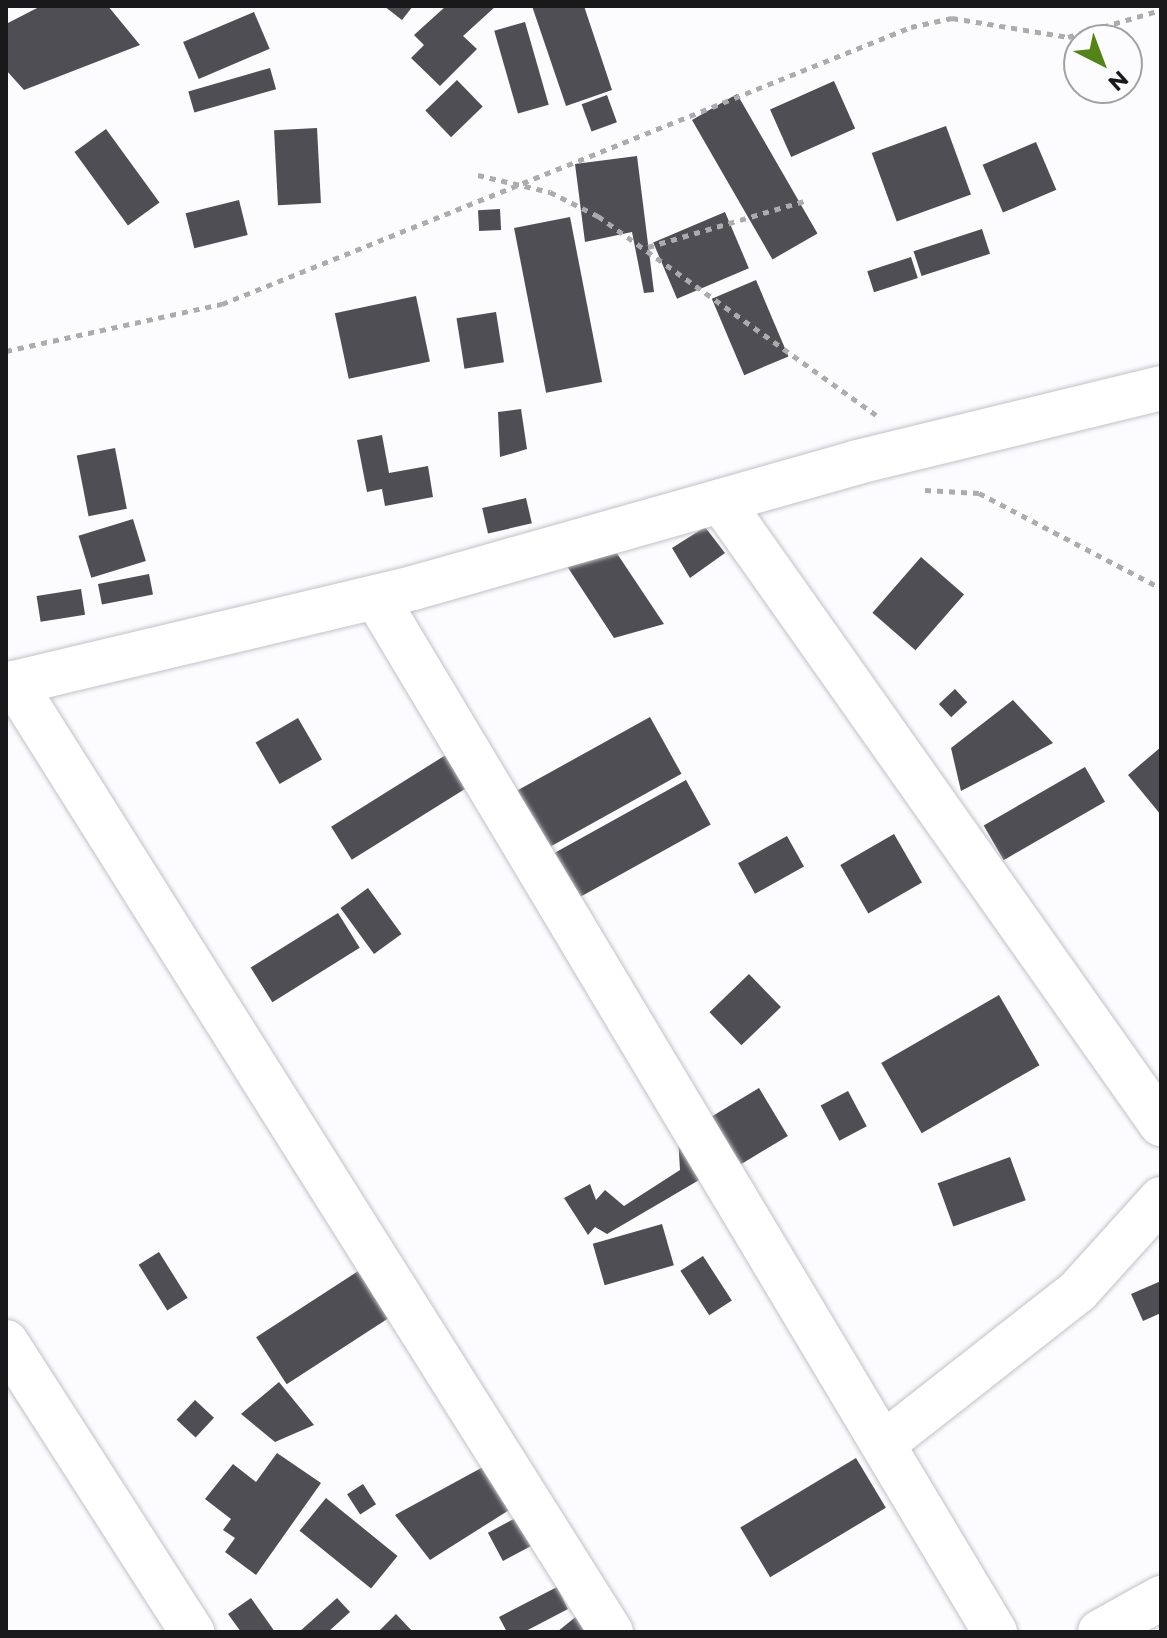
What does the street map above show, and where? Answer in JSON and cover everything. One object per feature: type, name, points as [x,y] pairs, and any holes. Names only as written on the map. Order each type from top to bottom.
[{"type":"street","points":[[611,1632],[10,684],[376,597],[721,501],[1161,388]]},
{"type":"street","points":[[721,501],[1161,1124]]},
{"type":"street","points":[[376,597],[995,1632]]},
{"type":"street","points":[[883,1444],[1078,1291],[1161,1199]]},
{"type":"street","points":[[6,1342],[192,1632]]},
{"type":"street","points":[[1100,1632],[1161,1598]]},
{"type":"path","points":[[6,351],[222,304],[525,185],[726,96],[911,27],[952,18],[1068,37],[1161,10]]},
{"type":"path","points":[[478,175],[525,185],[598,216],[647,247],[927,448]]},
{"type":"path","points":[[647,247],[808,200]]},
{"type":"path","points":[[979,493],[1161,588]]},
{"type":"building","points":[[41,6],[108,6],[140,45],[24,90],[6,70],[6,24]]},
{"type":"building","points":[[384,6],[413,6],[402,20]]},
{"type":"building","points":[[446,6],[496,6],[463,36],[477,49],[440,86],[411,58],[424,45],[414,35]]},
{"type":"building","points":[[532,6],[584,6],[612,90],[566,106]]},
{"type":"building","points":[[254,12],[270,49],[199,79],[183,42]]},
{"type":"building","points":[[525,22],[549,105],[518,113],[494,31]]},
{"type":"building","points":[[270,68],[276,89],[194,113],[188,91]]},
{"type":"building","points":[[457,80],[483,107],[451,137],[425,111]]},
{"type":"building","points":[[834,81],[855,129],[791,157],[770,109]]},
{"type":"building","points":[[737,94],[818,233],[772,259],[692,120]]},
{"type":"building","points":[[607,95],[617,122],[592,131],[582,104]]},
{"type":"building","points":[[946,126],[971,195],[897,222],[872,153]]},
{"type":"building","points":[[317,128],[321,203],[278,205],[274,130]]},
{"type":"building","points":[[106,129],[159,203],[128,226],[74,152]]},
{"type":"building","points":[[1036,142],[1056,190],[1003,213],[983,165]]},
{"type":"building","points":[[637,156],[654,292],[644,293],[632,232],[585,242],[575,164]]},
{"type":"building","points":[[239,200],[248,235],[194,248],[186,213]]},
{"type":"building","points":[[500,209],[501,230],[479,231],[478,210]]},
{"type":"building","points":[[725,212],[749,268],[677,299],[653,242]]},
{"type":"building","points":[[570,217],[602,382],[546,393],[514,228]]},
{"type":"building","points":[[982,229],[990,254],[922,276],[914,251]]},
{"type":"building","points":[[911,257],[918,278],[874,292],[867,271]]},
{"type":"building","points":[[756,280],[788,356],[744,375],[712,299]]},
{"type":"building","points":[[416,296],[430,362],[349,379],[335,313]]},
{"type":"building","points":[[496,312],[504,362],[464,369],[456,318]]},
{"type":"building","points":[[521,409],[527,449],[500,457],[498,412]]},
{"type":"building","points":[[382,435],[389,473],[428,466],[433,497],[385,506],[382,489],[367,492],[357,440]]},
{"type":"building","points":[[115,448],[127,509],[89,516],[77,455]]},
{"type":"building","points":[[526,498],[532,523],[488,533],[482,508]]},
{"type":"building","points":[[133,519],[146,561],[91,578],[78,536]]},
{"type":"building","points":[[705,527],[725,553],[690,578],[672,548]]},
{"type":"building","points":[[608,540],[664,624],[614,638],[561,557]]},
{"type":"building","points":[[921,557],[964,594],[915,650],[872,613]]},
{"type":"building","points":[[149,574],[153,595],[102,605],[98,584]]},
{"type":"building","points":[[81,589],[85,615],[41,622],[37,596]]},
{"type":"building","points":[[955,689],[967,702],[951,717],[939,704]]},
{"type":"building","points":[[1013,700],[1053,743],[961,791],[951,748]]},
{"type":"building","points":[[650,717],[682,774],[542,851],[511,794]]},
{"type":"building","points":[[298,718],[322,760],[280,784],[256,742]]},
{"type":"building","points":[[1161,747],[1161,815],[1128,775]]},
{"type":"building","points":[[449,753],[470,786],[352,860],[331,827]]},
{"type":"building","points":[[1085,767],[1105,802],[1004,860],[984,826]]},
{"type":"building","points":[[686,780],[711,825],[563,907],[538,862]]},
{"type":"building","points":[[894,834],[922,882],[868,913],[840,865]]},
{"type":"building","points":[[787,836],[804,867],[755,894],[738,863]]},
{"type":"building","points":[[368,888],[402,934],[374,954],[340,908]]},
{"type":"building","points":[[338,913],[360,948],[272,1002],[251,968]]},
{"type":"building","points":[[749,974],[781,1007],[741,1045],[709,1012]]},
{"type":"building","points":[[999,995],[1040,1065],[922,1133],[881,1063]]},
{"type":"building","points":[[759,1088],[788,1136],[737,1166],[708,1118]]},
{"type":"building","points":[[848,1091],[867,1126],[839,1141],[821,1106]]},
{"type":"building","points":[[678,1136],[706,1176],[607,1234],[595,1227],[588,1235],[564,1198],[590,1184],[596,1200],[605,1190],[624,1206],[680,1170]]},
{"type":"building","points":[[1010,1157],[1026,1200],[953,1227],[938,1183]]},
{"type":"building","points":[[662,1224],[674,1265],[605,1285],[593,1244]]},
{"type":"building","points":[[159,1252],[188,1298],[167,1311],[139,1265]]},
{"type":"building","points":[[703,1256],[732,1300],[709,1315],[680,1271]]},
{"type":"building","points":[[366,1266],[396,1313],[287,1384],[256,1337]]},
{"type":"building","points":[[1161,1281],[1161,1313],[1143,1321],[1131,1294]]},
{"type":"building","points":[[279,1382],[314,1425],[275,1442],[241,1414]]},
{"type":"building","points":[[195,1400],[214,1418],[196,1437],[177,1420]]},
{"type":"building","points":[[277,1453],[321,1483],[256,1575],[225,1552],[235,1538],[223,1530],[231,1519],[205,1499],[233,1464],[256,1482]]},
{"type":"building","points":[[856,1458],[886,1508],[770,1577],[740,1528]]},
{"type":"building","points":[[494,1461],[517,1505],[430,1560],[395,1515]]},
{"type":"building","points":[[363,1484],[376,1504],[360,1514],[347,1494]]},
{"type":"building","points":[[326,1498],[397,1556],[371,1589],[300,1531]]},
{"type":"building","points":[[525,1513],[540,1541],[503,1561],[488,1533]]},
{"type":"building","points":[[557,1587],[568,1609],[524,1632],[507,1632],[499,1617]]},
{"type":"building","points":[[251,1598],[275,1632],[241,1632],[228,1614]]},
{"type":"building","points":[[337,1598],[350,1612],[328,1632],[299,1632]]},
{"type":"building","points":[[396,1614],[413,1632],[378,1632]]},
{"type":"building","points":[[578,1615],[592,1632],[557,1632]]}]
